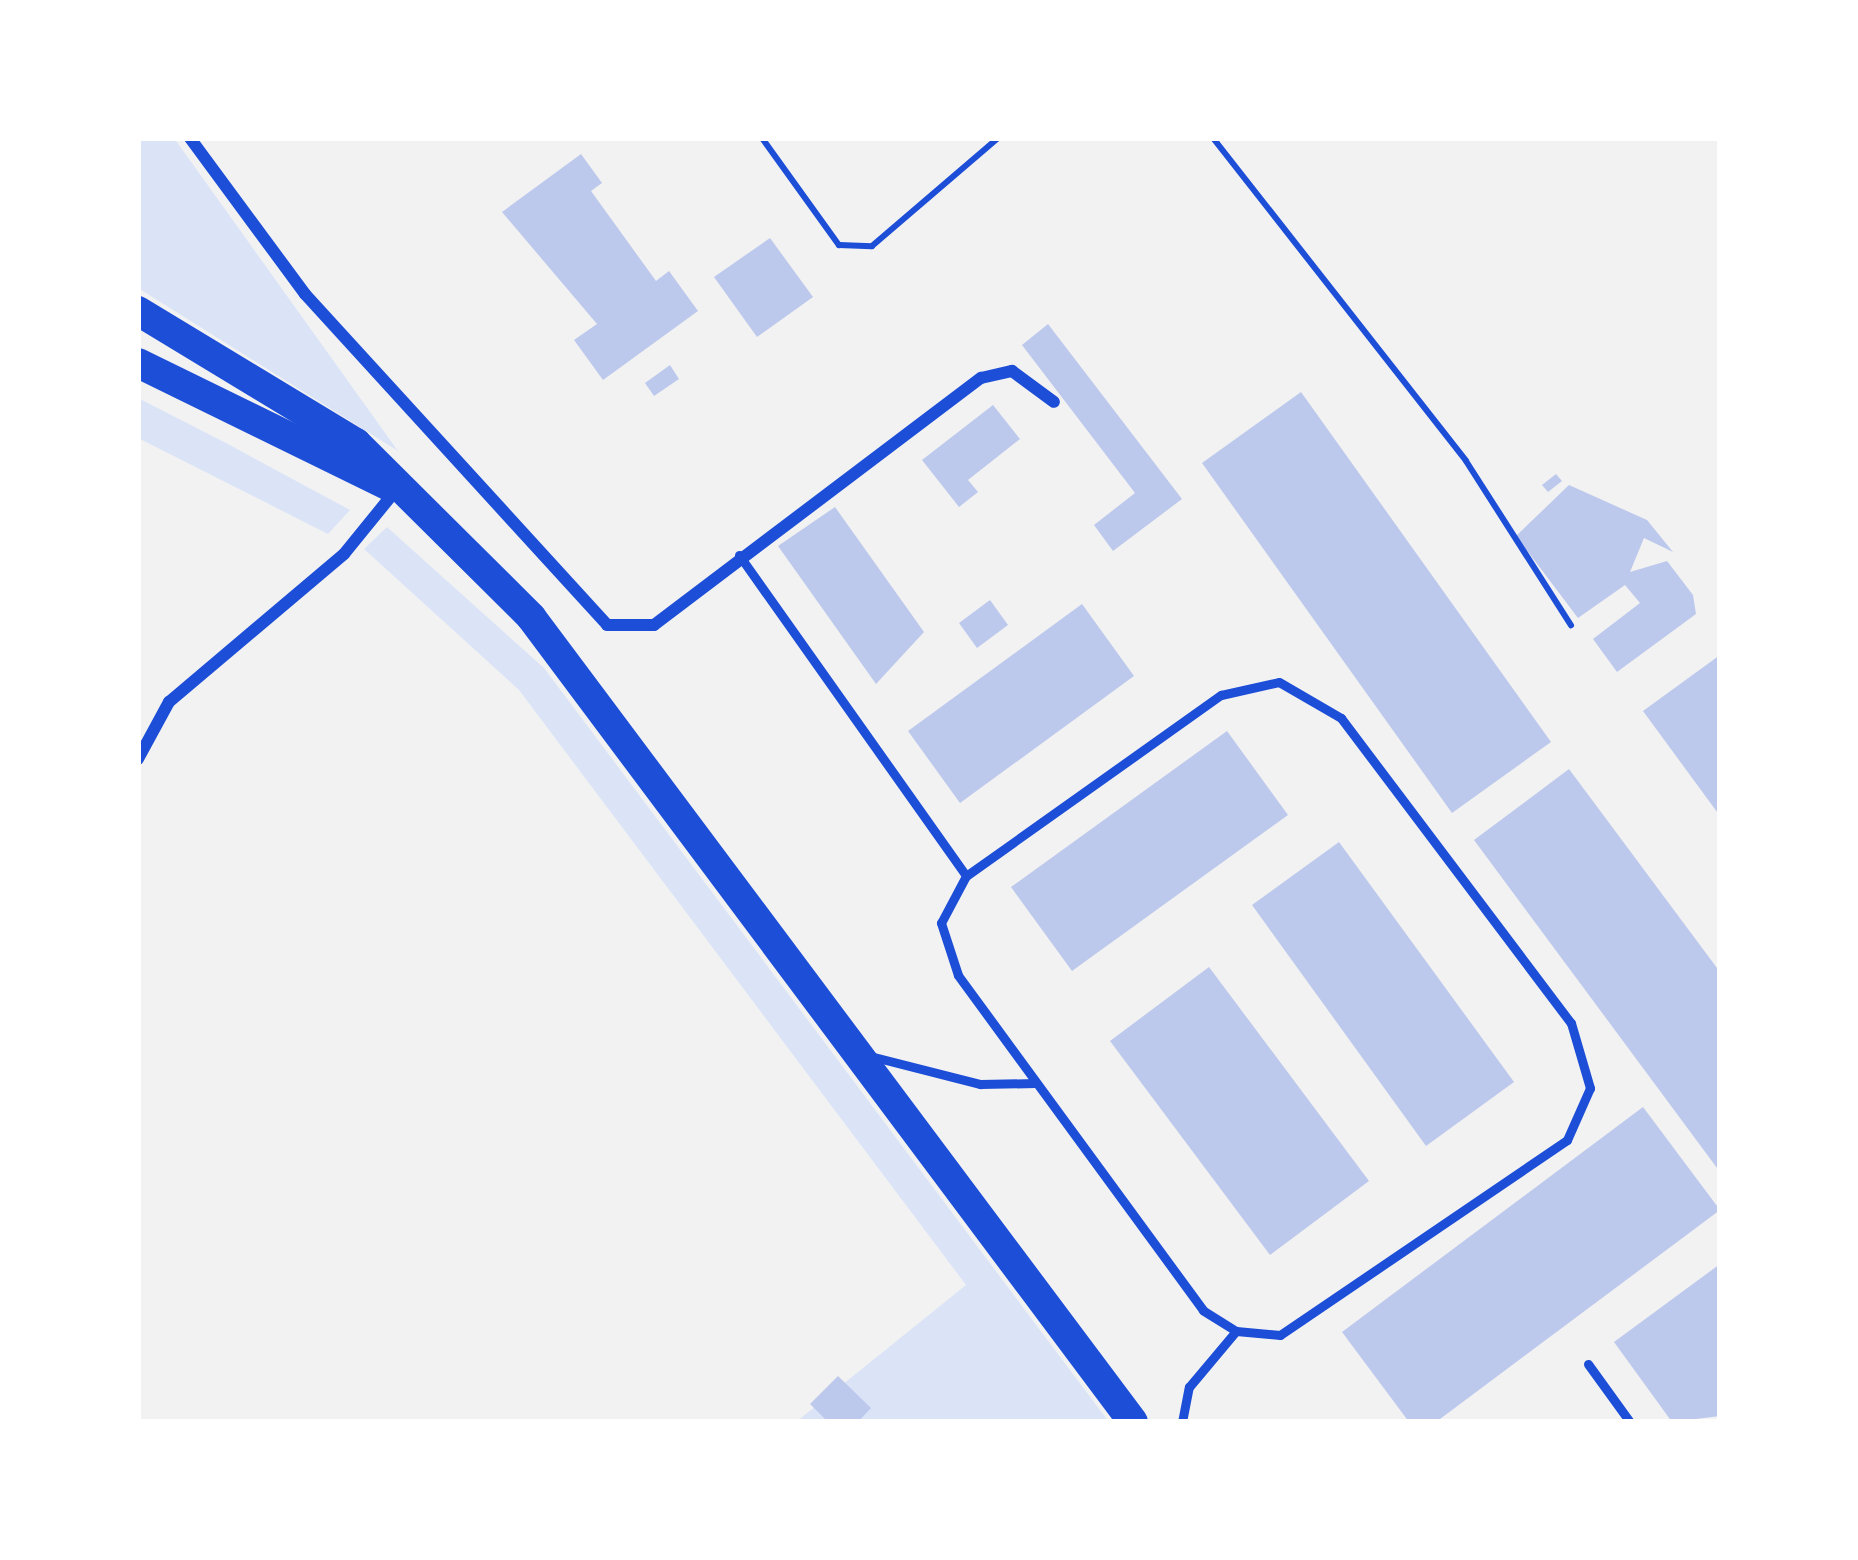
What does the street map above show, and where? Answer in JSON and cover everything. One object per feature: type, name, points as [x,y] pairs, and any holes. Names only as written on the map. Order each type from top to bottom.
[{"type":"main road","points":[[138,310],[328,424],[557,647],[868,1056],[1133,1422]]},
{"type":"main road","points":[[138,363],[397,489]]},
{"type":"street","points":[[190,138],[305,294],[607,625],[654,625],[740,555],[981,378],[1012,371],[1054,402]]},
{"type":"street","points":[[138,759],[169,702],[344,554],[397,489]]},
{"type":"lane","points":[[740,555],[966,876]]},
{"type":"lane","points":[[1279,682],[1341,718],[1570,1023],[1590,1088],[1567,1139],[1305,1324],[1280,1335],[1236,1330],[1202,1310],[1035,1083],[945,949],[941,923],[966,876],[1221,694],[1279,682]]},
{"type":"lane","points":[[868,1056],[980,1084],[1035,1083]]},
{"type":"lane","points":[[1182,1422],[1190,1387],[1236,1330]]},
{"type":"lane","points":[[1588,1364],[1630,1422]]},
{"type":"path","points":[[762,138],[839,245],[872,246],[998,138]]},
{"type":"path","points":[[1213,138],[1466,461],[1571,625]]},
{"type":"shaded area","points":[[138,138],[174,138],[398,451],[138,288]]},
{"type":"shaded area","points":[[138,398],[350,510],[328,534],[138,438]]},
{"type":"shaded area","points":[[387,527],[544,668],[1109,1422],[796,1422],[966,1285],[519,690],[364,549]]},
{"type":"building","points":[[581,154],[602,183],[591,191],[656,281],[669,271],[698,311],[603,380],[574,340],[597,324],[502,212]]},
{"type":"building","points":[[770,238],[813,297],[757,337],[714,277]]},
{"type":"building","points":[[1048,324],[1182,499],[1113,551],[1094,525],[1135,493],[1022,345]]},
{"type":"building","points":[[670,365],[679,379],[654,396],[645,383]]},
{"type":"building","points":[[1301,392],[1551,742],[1452,813],[1202,463]]},
{"type":"building","points":[[993,405],[1020,439],[968,480],[978,492],[959,507],[922,460]]},
{"type":"building","points":[[1556,474],[1562,481],[1548,492],[1542,485]]},
{"type":"building","points":[[1569,485],[1647,520],[1673,552],[1644,538],[1630,572],[1667,561],[1693,595],[1696,614],[1617,672],[1593,639],[1640,603],[1625,585],[1578,618],[1516,536]]},
{"type":"building","points":[[835,507],[924,632],[876,684],[778,546]]},
{"type":"building","points":[[990,600],[1008,625],[977,648],[959,623]]},
{"type":"building","points":[[1082,604],[1134,676],[960,803],[908,731]]},
{"type":"building","points":[[1720,655],[1720,816],[1643,711]]},
{"type":"building","points":[[1227,731],[1288,815],[1072,971],[1011,887]]},
{"type":"building","points":[[1569,769],[1720,972],[1720,1172],[1474,840]]},
{"type":"building","points":[[1339,842],[1514,1082],[1426,1146],[1252,905]]},
{"type":"building","points":[[1209,967],[1369,1181],[1270,1255],[1110,1041]]},
{"type":"building","points":[[1643,1107],[1720,1210],[1436,1422],[1409,1422],[1342,1332]]},
{"type":"building","points":[[1720,1264],[1720,1416],[1672,1422],[1614,1342]]},
{"type":"building","points":[[838,1376],[871,1408],[858,1422],[828,1422],[810,1404]]}]
